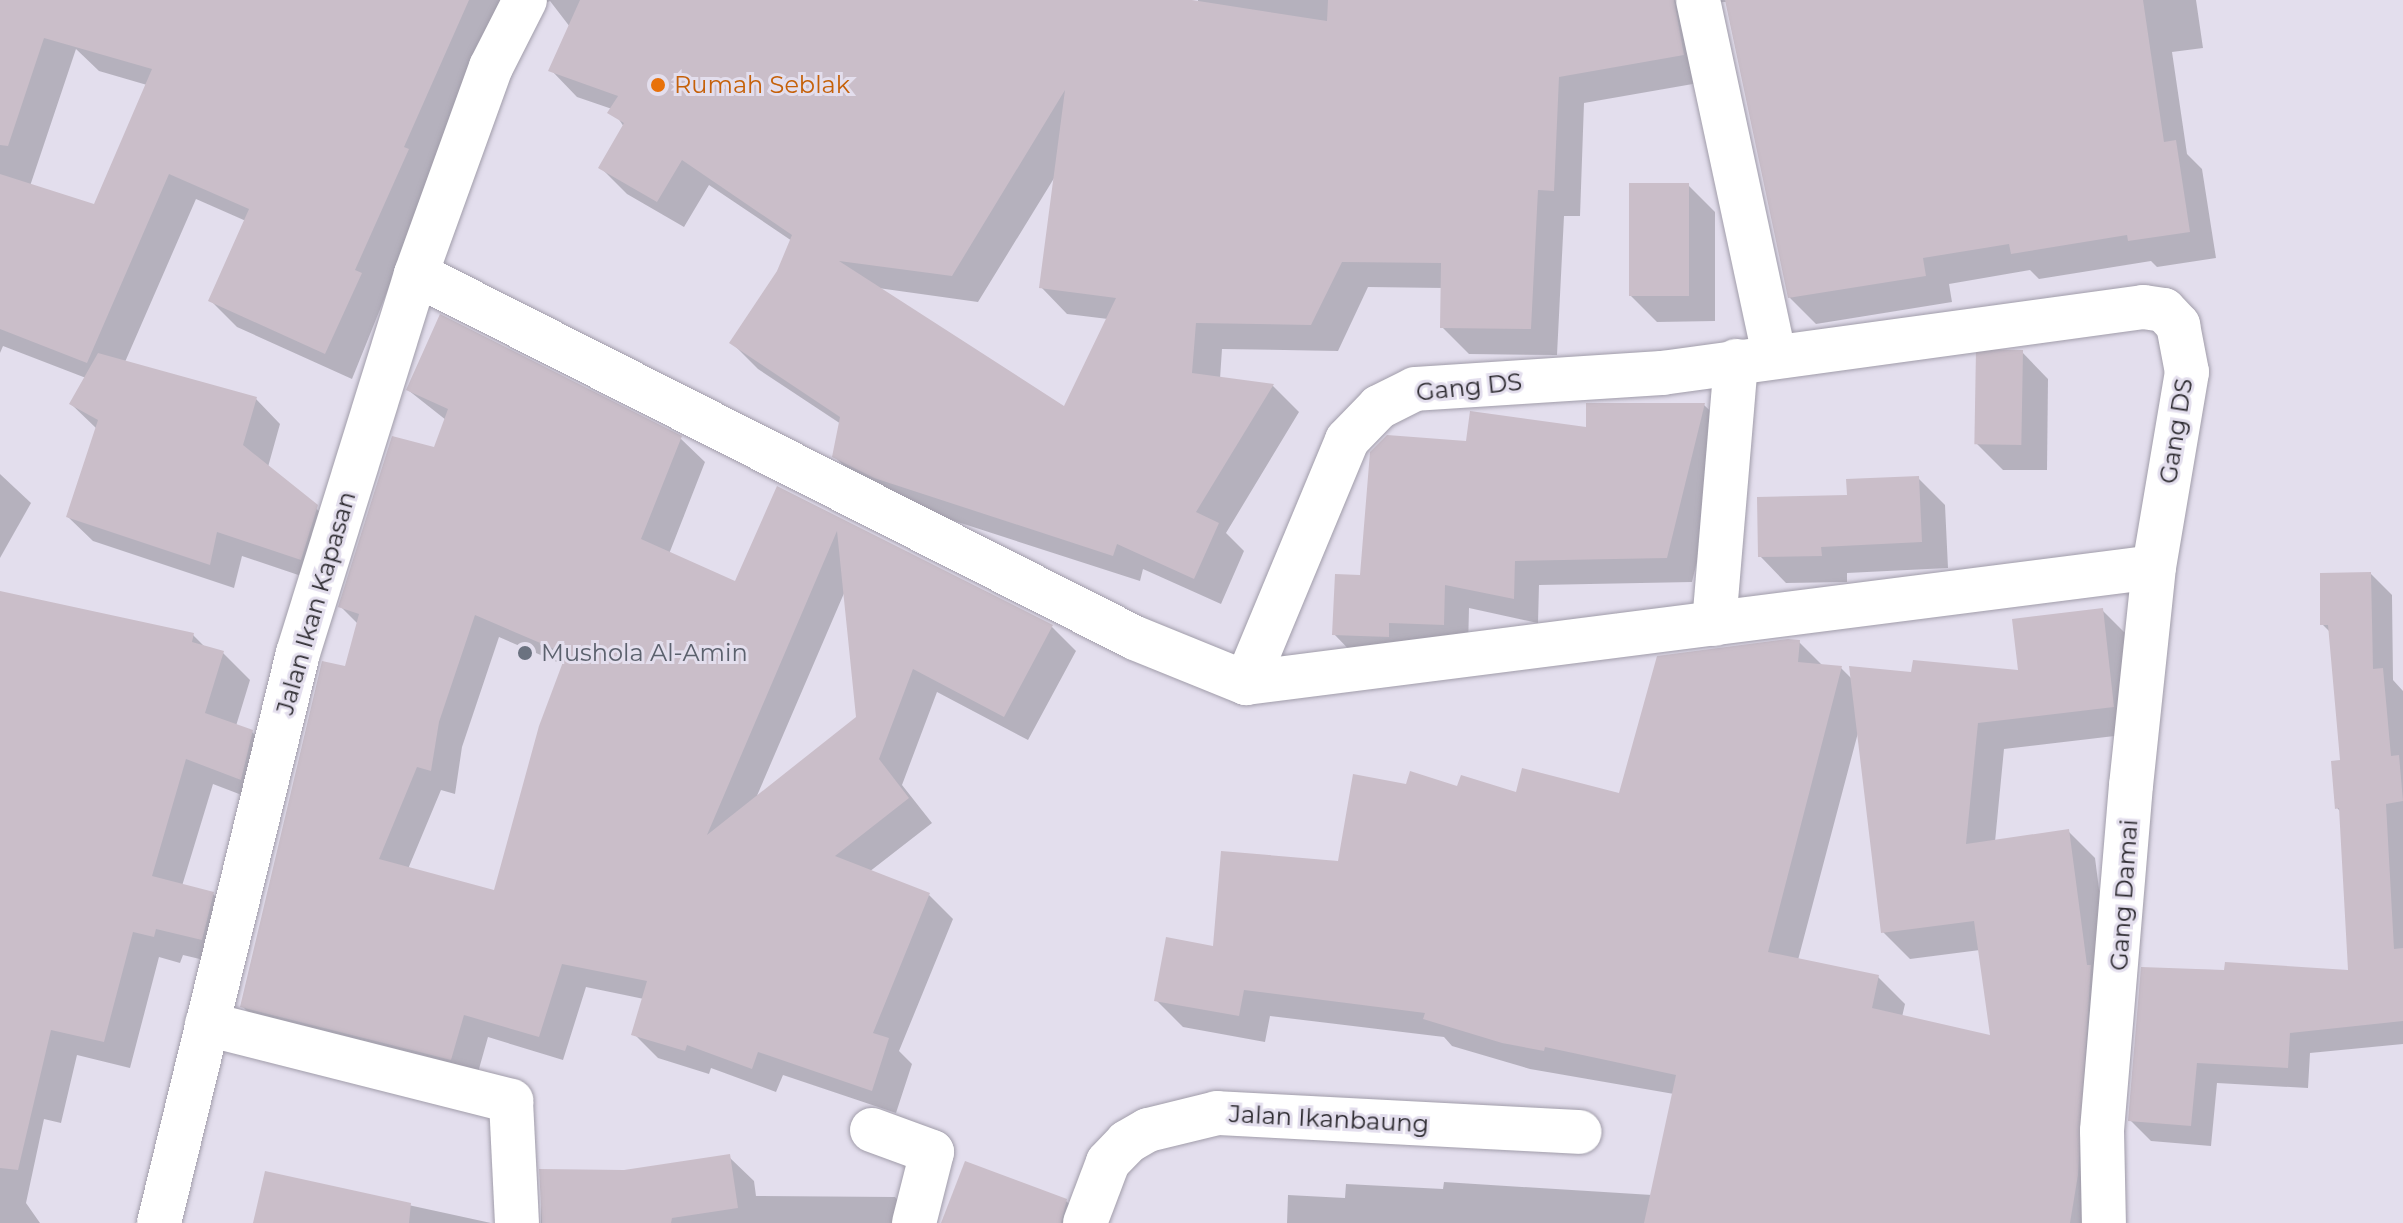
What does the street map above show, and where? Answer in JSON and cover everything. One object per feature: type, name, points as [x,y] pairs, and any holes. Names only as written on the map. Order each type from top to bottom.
[{"type":"street","name":"Jalan Ikan Kapasan","points":[[159,1223],[298,653],[416,274],[491,67],[525,0]]},
{"type":"street","points":[[1698,0],[1755,357],[1714,624]]},
{"type":"street","points":[[416,274],[1135,638],[1246,683],[2154,567]]},
{"type":"street","name":"Gang DS","points":[[1246,683],[1347,440],[1379,407],[1415,389],[1662,373],[1755,357],[2143,307],[2164,310],[2178,325],[2187,372],[2154,567]]},
{"type":"street","name":"Gang Damai","points":[[2104,1223],[2102,1131],[2154,567]]},
{"type":"street","points":[[207,1024],[511,1101],[517,1223]]},
{"type":"street","name":"Jalan Ikanbaung","points":[[1085,1223],[1108,1162],[1127,1142],[1148,1130],[1217,1113],[1580,1132]]},
{"type":"street","points":[[872,1130],[932,1152],[914,1223]]},
{"type":"building","points":[[0,0],[469,0],[404,147],[409,149],[355,270],[362,273],[325,354],[208,301],[249,209],[169,174],[87,363],[0,329],[0,174],[94,204],[152,69],[44,38],[8,146],[0,145]]},
{"type":"building","points":[[580,0],[1192,0],[1327,21],[1328,0],[1674,0],[1684,55],[1559,77],[1554,191],[1538,190],[1531,329],[1440,328],[1441,263],[1342,262],[1311,325],[1196,323],[1192,373],[1274,384],[1196,512],[1219,523],[1194,579],[1117,544],[1113,556],[874,478],[832,457],[840,417],[729,343],[777,271],[792,235],[682,160],[657,202],[598,168],[624,123],[607,113],[618,96],[548,71]],"holes":[[[1065,90],[1039,288],[1116,298],[1064,406],[839,261],[952,276]]]},
{"type":"building","points":[[1725,0],[2143,0],[2164,142],[2176,140],[2190,232],[2128,241],[2127,235],[2011,254],[2009,244],[1923,258],[1926,276],[1788,298]]},
{"type":"building","points":[[1629,183],[1689,183],[1689,296],[1629,296]]},
{"type":"building","points":[[440,314],[682,436],[641,539],[735,581],[777,486],[1053,625],[1004,717],[913,669],[879,759],[909,798],[835,856],[930,893],[873,1033],[889,1038],[872,1091],[758,1052],[752,1069],[687,1045],[685,1051],[631,1035],[647,981],[562,964],[539,1037],[464,1015],[451,1060],[240,1007],[322,661],[345,666],[359,614],[338,607],[392,436],[434,447],[448,409],[406,390]],"holes":[[[837,531],[856,717],[707,835]],[[475,615],[566,654],[539,726],[494,890],[379,859],[417,767],[431,771],[439,722]]]},
{"type":"building","points":[[1976,349],[2023,350],[2021,445],[1974,444]]},
{"type":"building","points":[[98,353],[257,397],[243,445],[318,505],[301,560],[217,532],[210,565],[66,517],[98,420],[69,404]]},
{"type":"building","points":[[1586,403],[1705,403],[1667,558],[1515,561],[1514,599],[1445,585],[1444,625],[1389,623],[1389,637],[1332,635],[1335,574],[1360,575],[1370,452],[1387,435],[1466,441],[1470,411],[1586,427]]},
{"type":"building","points":[[1919,476],[1922,542],[1821,547],[1822,556],[1758,557],[1757,497],[1847,495],[1846,479]]},
{"type":"building","points":[[2371,572],[2373,669],[2383,668],[2391,756],[2399,755],[2403,801],[2386,804],[2394,949],[2403,948],[2403,1021],[2290,1033],[2288,1068],[2197,1063],[2191,1126],[2128,1121],[2141,967],[2224,970],[2225,962],[2348,970],[2339,808],[2335,809],[2331,761],[2340,760],[2328,625],[2320,625],[2320,573]]},
{"type":"building","points":[[0,591],[194,633],[192,642],[224,651],[205,713],[253,730],[241,780],[186,759],[152,876],[214,892],[202,940],[156,929],[154,937],[133,932],[104,1042],[51,1030],[18,1170],[0,1168]]},
{"type":"building","points":[[2103,608],[2114,707],[1978,723],[1966,844],[2069,829],[2087,965],[2091,965],[2078,1175],[2070,1223],[1644,1223],[1676,1075],[1545,1047],[1544,1051],[1502,1043],[1423,1019],[1425,1013],[1244,990],[1239,1016],[1154,1001],[1166,937],[1213,946],[1221,851],[1338,861],[1353,774],[1406,784],[1410,771],[1457,786],[1461,775],[1516,792],[1522,768],[1619,793],[1657,656],[1788,639],[1800,640],[1798,662],[1842,666],[1768,952],[1879,975],[1872,1008],[1990,1035],[1974,921],[1881,933],[1849,666],[1911,672],[1913,660],[2018,670],[2012,619]]},
{"type":"building","points":[[730,1154],[738,1208],[672,1218],[671,1223],[542,1223],[539,1169],[624,1170]]},
{"type":"building","points":[[965,1161],[1067,1199],[1061,1223],[941,1223]]},
{"type":"building","points":[[265,1171],[411,1203],[409,1223],[253,1223]]},
{"type":"place","name":"Rumah Seblak","points":[[658,85]]},
{"type":"place","name":"Mushola Al-Amin","points":[[525,653]]}]
